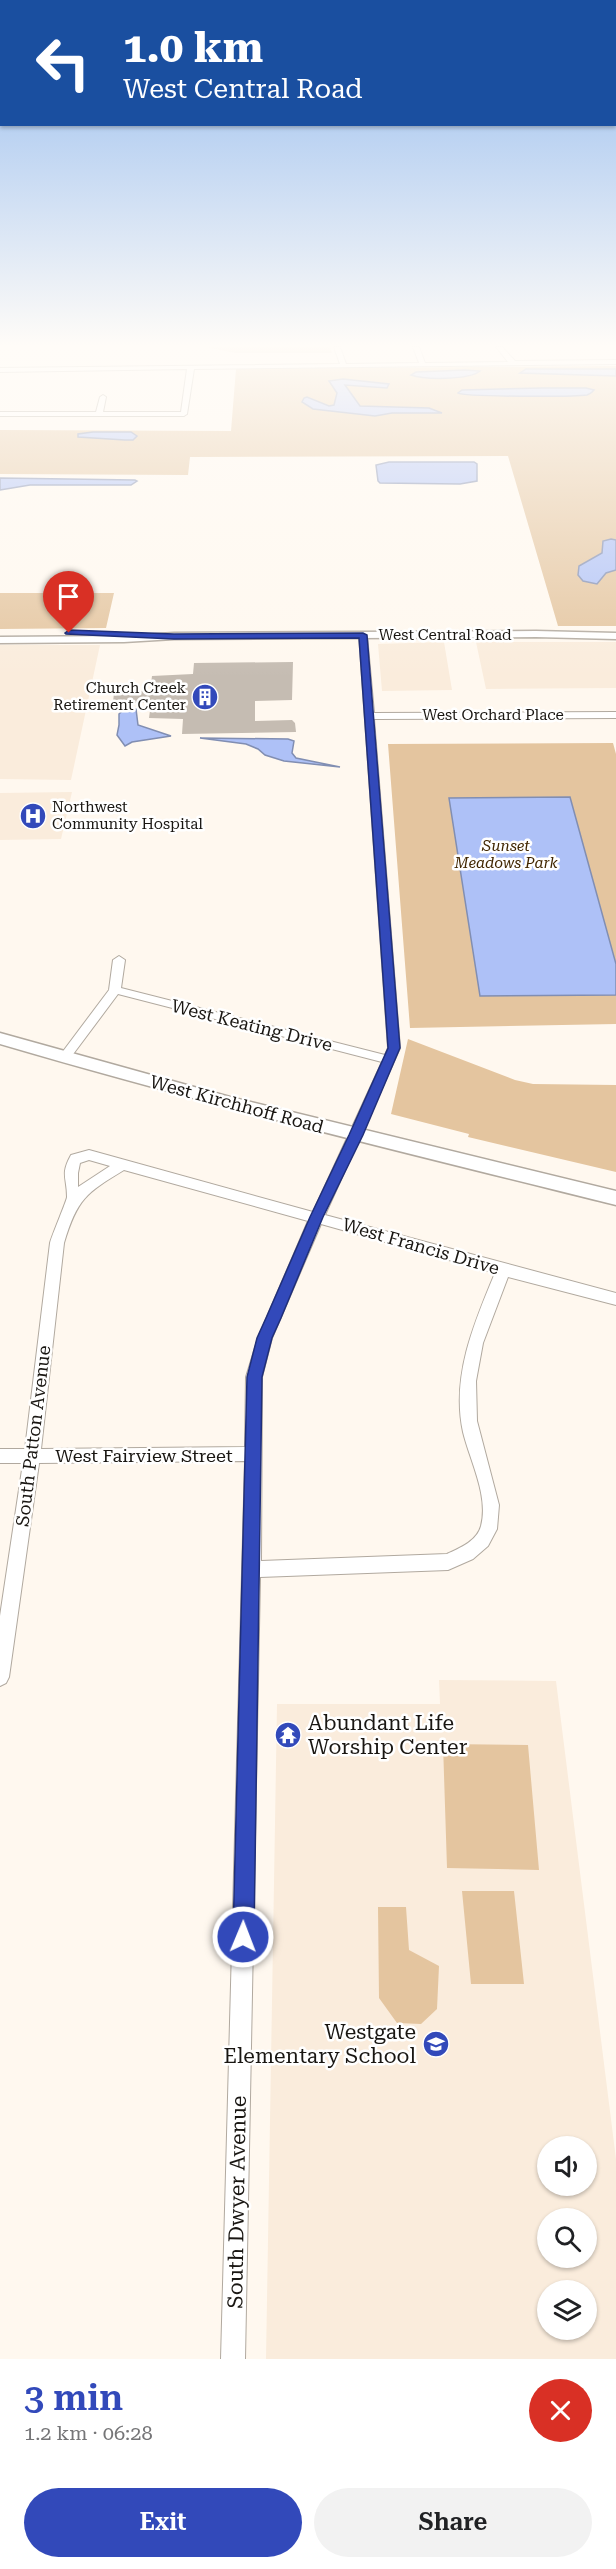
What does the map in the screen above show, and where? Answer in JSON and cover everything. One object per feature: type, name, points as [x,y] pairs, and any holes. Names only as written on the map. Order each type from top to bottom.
[{"type":"main road","name":"West Central Road","points":[[536,634],[616,630]]},
{"type":"main road","name":"West Central Road","points":[[0,633],[124,633],[174,636]]},
{"type":"main road","name":"West Central Road","points":[[0,640],[174,636],[536,634],[616,636]]},
{"type":"main road","name":"West Kirchhoff Road","points":[[0,1038],[64,1058],[356,1135],[616,1198]]},
{"type":"street","name":"South Dwyer Avenue","points":[[233,2359],[252,1569],[254,1377],[265,1338],[316,1217],[389,1060],[394,1038],[363,635]]},
{"type":"street","name":"West Orchard Place","points":[[369,716],[616,715]]},
{"type":"street","points":[[64,1058],[115,990],[119,960]]},
{"type":"street","name":"West Keating Drive","points":[[115,990],[389,1060]]},
{"type":"street","name":"South Patton Avenue","points":[[74,1198],[69,1178],[76,1158],[88,1155],[121,1165]]},
{"type":"street","name":"West Francis Drive","points":[[121,1165],[616,1299]]},
{"type":"street","name":"South Patton Avenue","points":[[0,1677],[32,1455],[57,1243],[65,1212],[77,1193],[121,1165]]},
{"type":"street","points":[[252,1569],[448,1562],[475,1549],[490,1528],[490,1504],[469,1421],[470,1369],[476,1334],[504,1270]]},
{"type":"street","name":"West Fairview Street","points":[[0,1456],[252,1454]]},
{"type":"shaded area","points":[[444,642],[452,690],[382,691],[378,644]]},
{"type":"shaded area","points":[[476,642],[616,642],[616,688],[486,689]]},
{"type":"shaded area","points":[[0,645],[100,645],[71,780],[0,779]]},
{"type":"shaded area","name":"Northwest Community Hospital","points":[[72,792],[61,839],[0,840],[0,793]]},
{"type":"shaded area","name":"Westgate Elementary School","points":[[439,1680],[556,1681],[616,2159],[616,2359],[266,2359],[277,1704],[440,1704]]},
{"type":"green space","points":[[0,457],[190,457],[188,475],[0,474]]},
{"type":"green space","points":[[508,457],[616,457],[616,626],[558,626]]},
{"type":"green space","points":[[0,593],[114,593],[106,628],[0,629]]},
{"type":"green space","name":"Sunset Meadows Park","points":[[613,743],[616,754],[616,1024],[410,1028],[388,744]]},
{"type":"green space","points":[[408,1039],[515,1080],[533,1084],[616,1085],[616,1172],[468,1137],[469,1134],[391,1114]]},
{"type":"green space","points":[[443,1744],[528,1745],[539,1870],[447,1868]]},
{"type":"green space","points":[[462,1891],[514,1891],[524,1984],[471,1984]]},
{"type":"green space","points":[[378,1907],[406,1907],[409,1950],[439,1966],[437,2009],[421,2024],[397,2023],[379,1998]]},
{"type":"water","points":[[389,462],[474,462],[477,464],[477,481],[460,484],[380,483],[376,465]]},
{"type":"water","points":[[0,478],[137,481],[131,485],[30,485],[0,490]]},
{"type":"water","points":[[616,540],[616,570],[606,573],[597,584],[583,581],[578,575],[579,566],[602,553],[603,541]]},
{"type":"water","points":[[136,709],[138,725],[171,736],[132,742],[125,746],[117,735],[119,714],[123,710]]},
{"type":"water","points":[[200,738],[288,739],[294,741],[292,753],[296,758],[340,767],[284,761],[265,755],[246,744]]},
{"type":"water","points":[[570,797],[616,964],[616,995],[480,996],[449,798]]},
{"type":"building","name":"Church Creek Retirement Center","points":[[293,662],[292,700],[255,701],[255,721],[292,720],[295,723],[296,732],[182,734],[183,719],[149,718],[151,703],[113,703],[114,692],[150,691],[152,676],[193,674],[194,663]]},
{"type":"place","name":"Church Creek Retirement Center","points":[[205,697]]},
{"type":"place","name":"Northwest Community Hospital","points":[[33,816]]},
{"type":"place","name":"Abundant Life Worship Center","points":[[288,1735]]},
{"type":"place","name":"Westgate Elementary School","points":[[436,2044]]},
{"type":"route","points":[[69,633],[174,636],[363,635],[394,1048],[356,1135],[316,1217],[273,1318],[254,1377],[243,1937]]}]
